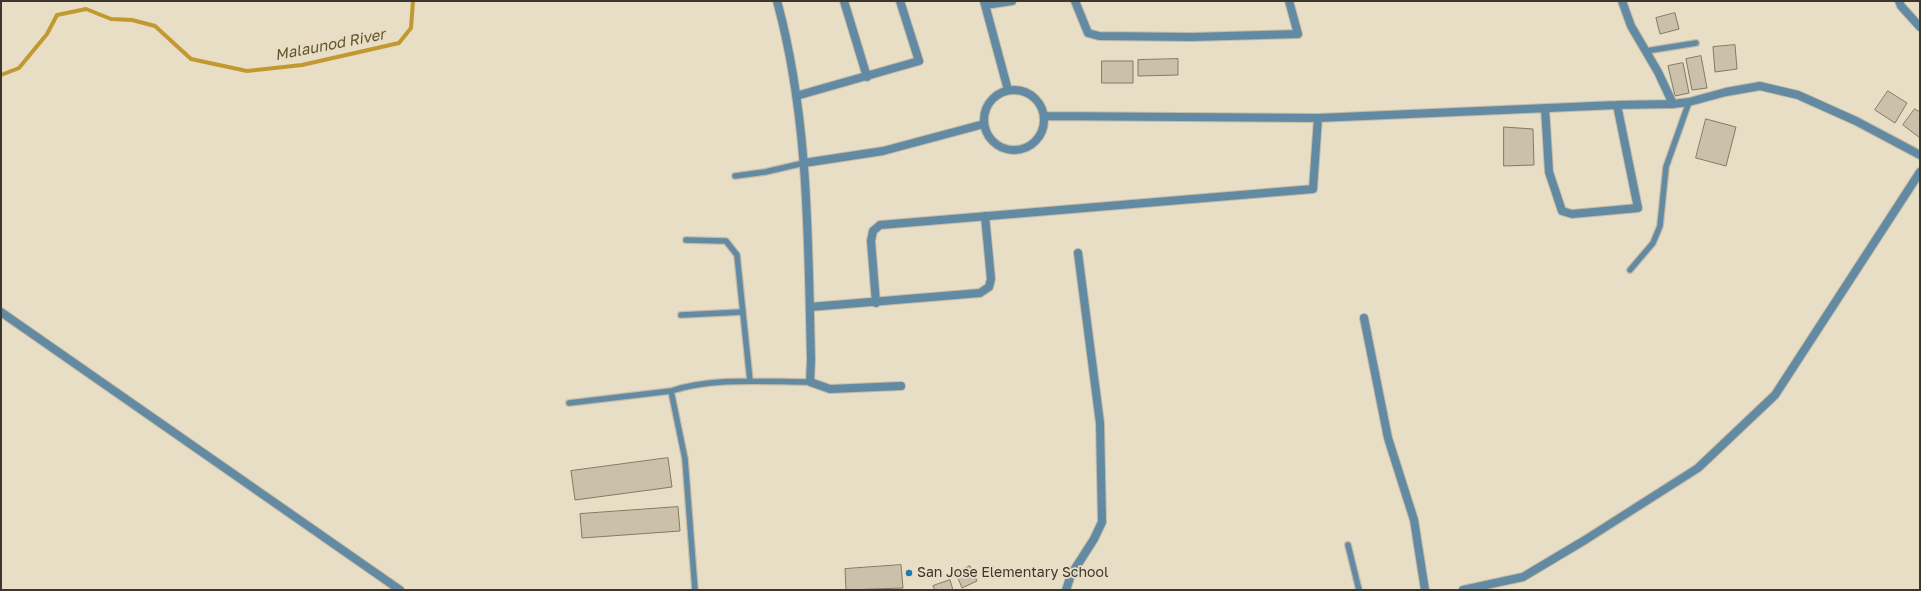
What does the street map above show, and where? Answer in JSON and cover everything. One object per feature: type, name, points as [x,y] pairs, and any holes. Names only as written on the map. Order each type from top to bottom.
[{"type":"street","points":[[777,1],[796,96],[804,163],[810,307],[810,382],[830,389],[901,386]]},
{"type":"street","points":[[844,1],[867,77]]},
{"type":"street","points":[[796,96],[919,61],[900,1]]},
{"type":"street","points":[[1008,90],[984,3],[1012,1]]},
{"type":"street","points":[[1075,1],[1088,33],[1099,36],[1192,37],[1298,34],[1289,1]]},
{"type":"street","points":[[1622,1],[1631,26],[1646,51],[1673,104]]},
{"type":"street","points":[[1899,1],[1900,6],[1920,27]]},
{"type":"street","points":[[1044,116],[1318,118],[1617,105],[1673,104],[1689,102],[1726,92],[1760,86],[1798,95],[1856,121],[1920,155]]},
{"type":"street","points":[[1008,90],[1018,90],[1027,93],[1038,103],[1044,116],[1043,127],[1039,136],[1032,144],[1023,149],[1013,150],[1002,148],[987,134],[984,124],[984,115],[992,99],[999,93],[1008,90]]},
{"type":"street","points":[[1545,108],[1549,172],[1562,211],[1572,214],[1638,208],[1617,105]]},
{"type":"street","points":[[876,303],[871,241],[874,231],[880,225],[1313,189],[1318,118]]},
{"type":"street","points":[[804,163],[883,151],[984,124]]},
{"type":"street","points":[[1463,590],[1523,577],[1585,540],[1698,468],[1775,395],[1920,172]]},
{"type":"street","points":[[810,307],[876,303],[980,293],[989,287],[991,279],[985,216]]},
{"type":"street","points":[[1066,590],[1070,575],[1094,539],[1102,522],[1100,423],[1078,253]]},
{"type":"street","points":[[1,312],[400,590]]},
{"type":"street","points":[[1364,318],[1388,438],[1414,520],[1425,590]]},
{"type":"lane","points":[[1646,51],[1696,43]]},
{"type":"lane","points":[[1630,270],[1653,243],[1660,226],[1666,167],[1689,102]]},
{"type":"lane","points":[[735,176],[765,172],[804,163]]},
{"type":"lane","points":[[686,240],[726,241],[737,255],[750,381]]},
{"type":"lane","points":[[681,315],[743,312]]},
{"type":"lane","points":[[569,403],[670,391],[688,385],[750,381],[810,382]]},
{"type":"lane","points":[[670,391],[685,459],[695,590]]},
{"type":"lane","points":[[1348,545],[1359,590]]},
{"type":"building","points":[[1675,13],[1679,29],[1660,34],[1656,18]]},
{"type":"building","points":[[1735,45],[1737,69],[1715,72],[1713,47]]},
{"type":"building","points":[[1701,56],[1707,88],[1692,90],[1686,59]]},
{"type":"building","points":[[1178,59],[1178,75],[1138,76],[1138,60]]},
{"type":"building","points":[[1102,61],[1133,61],[1133,83],[1102,83]]},
{"type":"building","points":[[1683,63],[1689,93],[1675,96],[1668,66]]},
{"type":"building","points":[[1888,91],[1907,103],[1895,123],[1875,110]]},
{"type":"building","points":[[1915,109],[1920,112],[1920,138],[1903,125]]},
{"type":"building","points":[[1706,119],[1736,127],[1726,166],[1696,158]]},
{"type":"building","points":[[1504,127],[1533,129],[1534,165],[1504,166]]},
{"type":"building","points":[[668,458],[672,487],[575,500],[571,471]]},
{"type":"building","points":[[678,507],[680,531],[582,538],[580,514]]},
{"type":"building","points":[[901,565],[903,588],[846,590],[845,569]]},
{"type":"building","points":[[970,566],[977,581],[962,588],[956,573]]},
{"type":"building","points":[[950,580],[953,590],[935,590],[933,586]]},
{"type":"waterway","name":"Malaunod River","points":[[1,75],[19,68],[47,34],[57,15],[86,9],[111,19],[132,20],[155,26],[191,59],[247,71],[302,65],[399,43],[411,28],[413,1]]},
{"type":"place","name":"San Jose Elementary School","points":[[909,573]]}]
